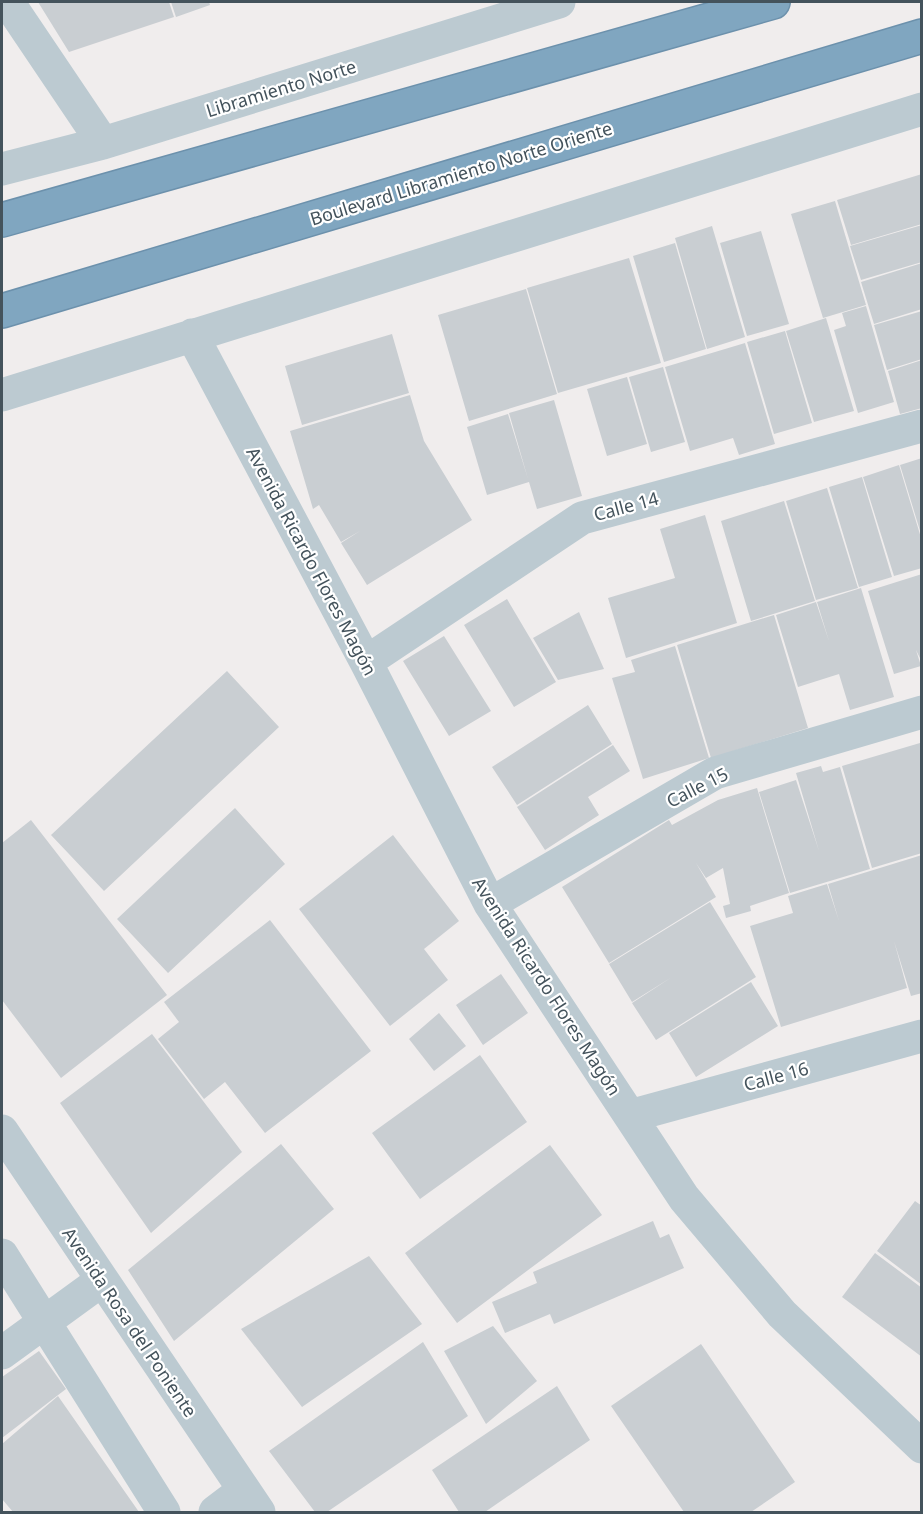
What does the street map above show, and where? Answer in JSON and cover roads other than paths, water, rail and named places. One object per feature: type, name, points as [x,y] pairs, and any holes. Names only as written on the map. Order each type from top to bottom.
[{"type":"highway","points":[[2,219],[773,2]]},
{"type":"highway","name":"Boulevard Libramiento Norte Oriente","points":[[2,311],[921,36]]},
{"type":"street","points":[[8,2],[104,143]]},
{"type":"street","name":"Libramiento Norte","points":[[2,169],[104,143],[559,2]]},
{"type":"street","points":[[2,395],[921,108]]},
{"type":"street","name":"Avenida Ricardo Flores Magón","points":[[192,335],[366,662],[490,904],[684,1198],[782,1314],[921,1447]]},
{"type":"street","name":"Calle 14","points":[[366,662],[582,518],[921,426]]},
{"type":"street","name":"Calle 15","points":[[490,904],[715,773],[921,712]]},
{"type":"street","name":"Calle 16","points":[[630,1116],[921,1036]]},
{"type":"street","name":"Avenida Rosa del Poniente","points":[[2,1131],[101,1281],[252,1501]]},
{"type":"street","points":[[2,1255],[164,1512]]},
{"type":"street","points":[[2,1353],[101,1281]]},
{"type":"street","points":[[215,1512],[252,1501]]}]
